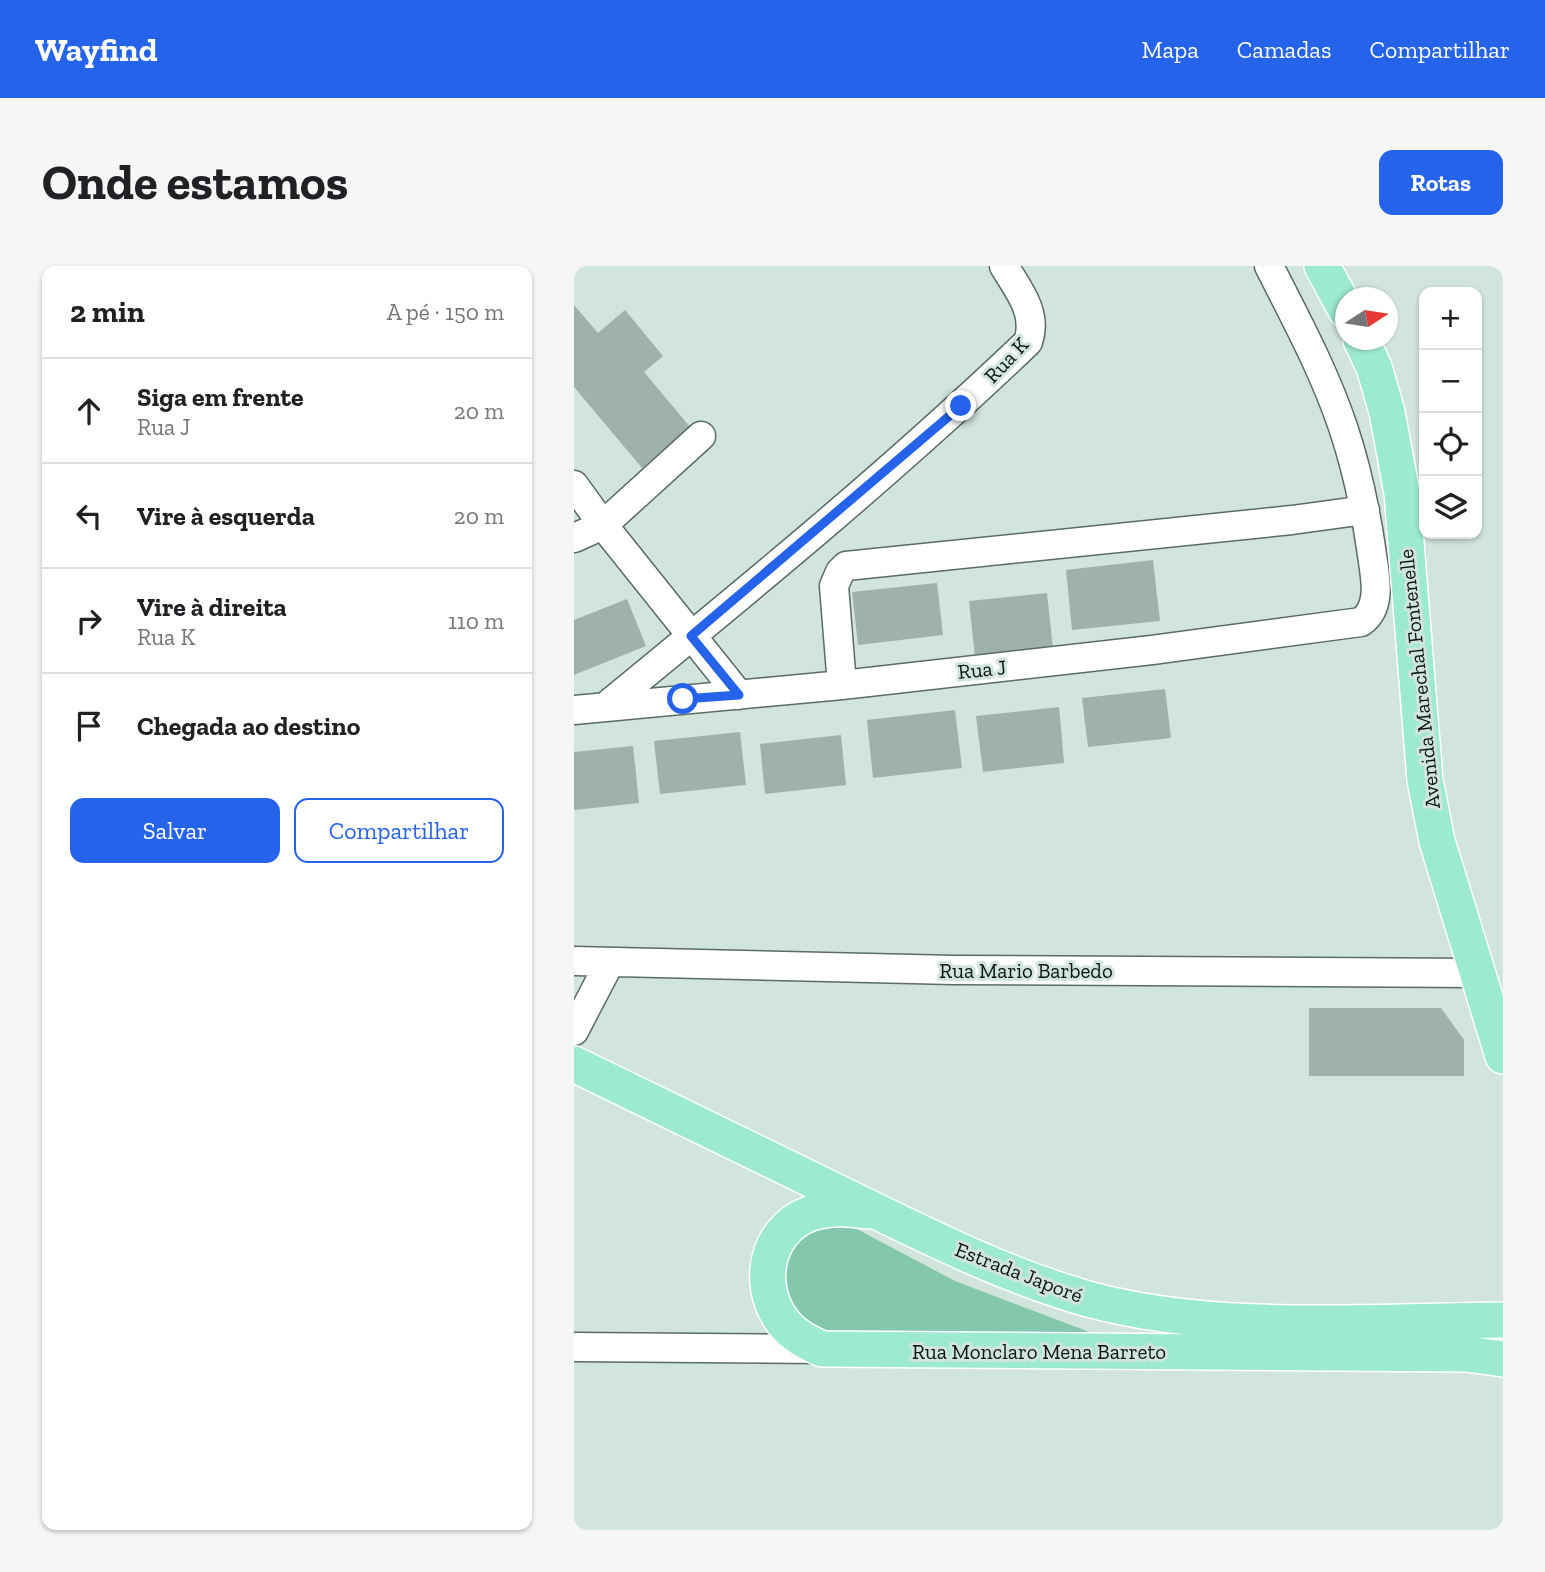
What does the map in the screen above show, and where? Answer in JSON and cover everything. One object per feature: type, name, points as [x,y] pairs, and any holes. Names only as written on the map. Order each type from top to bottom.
[{"type":"main road","points":[[1322,266],[1335,290]]},
{"type":"main road","name":"Avenida Marechal Fontenelle","points":[[1366,350],[1374,367],[1387,412],[1402,493],[1425,780],[1437,841],[1503,1056]]},
{"type":"main road","name":"Estrada Japoré","points":[[574,1064],[998,1268],[1088,1299],[1173,1315],[1277,1322],[1503,1320]]},
{"type":"main road","points":[[822,1349],[799,1338],[782,1321],[773,1301],[766,1273],[773,1244],[791,1223],[817,1211],[840,1208],[877,1212]]},
{"type":"main road","name":"Rua Monclaro Mena Barreto","points":[[822,1349],[1467,1354],[1503,1359]]},
{"type":"street","name":"Rua K","points":[[605,707],[952,414],[1027,342],[1032,328],[1030,317],[1023,298],[1004,266]]},
{"type":"street","points":[[842,685],[834,586],[846,566],[1292,520],[1365,510],[1344,429],[1327,385],[1269,266]]},
{"type":"street","points":[[574,538],[603,525],[701,436]]},
{"type":"street","points":[[574,485],[739,695]]},
{"type":"street","name":"Rua J","points":[[574,710],[842,685],[1152,650],[1361,622],[1371,615],[1376,600],[1365,510]]},
{"type":"street","name":"Rua Mario Barbedo","points":[[574,961],[954,970],[1477,973]]},
{"type":"street","points":[[574,1031],[610,962]]},
{"type":"street","name":"Rua Monclaro Mena Barreto","points":[[574,1347],[822,1349]]},
{"type":"green space","points":[[828,1224],[853,1227],[955,1281],[1092,1333],[877,1337],[826,1335],[789,1310],[782,1260],[796,1236]]},
{"type":"building","points":[[574,305],[598,333],[625,310],[663,356],[644,372],[691,428],[642,468],[574,387]]},
{"type":"building","points":[[1153,560],[1160,621],[1072,630],[1066,570]]},
{"type":"building","points":[[937,583],[943,635],[858,645],[852,592]]},
{"type":"building","points":[[1047,593],[1053,648],[975,657],[969,601]]},
{"type":"building","points":[[627,599],[646,646],[574,675],[574,620]]},
{"type":"building","points":[[1165,689],[1171,738],[1088,747],[1082,698]]},
{"type":"building","points":[[1059,707],[1064,763],[983,772],[976,716]]},
{"type":"building","points":[[955,710],[962,768],[873,778],[867,720]]},
{"type":"building","points":[[740,732],[746,785],[660,794],[654,741]]},
{"type":"building","points":[[841,735],[846,785],[765,794],[760,744]]},
{"type":"building","points":[[633,746],[639,803],[574,810],[574,752]]},
{"type":"building","points":[[1309,1008],[1441,1008],[1464,1040],[1464,1076],[1309,1076]]},
{"type":"route","points":[[683,699],[739,695],[691,636],[834,517],[961,406]]}]
